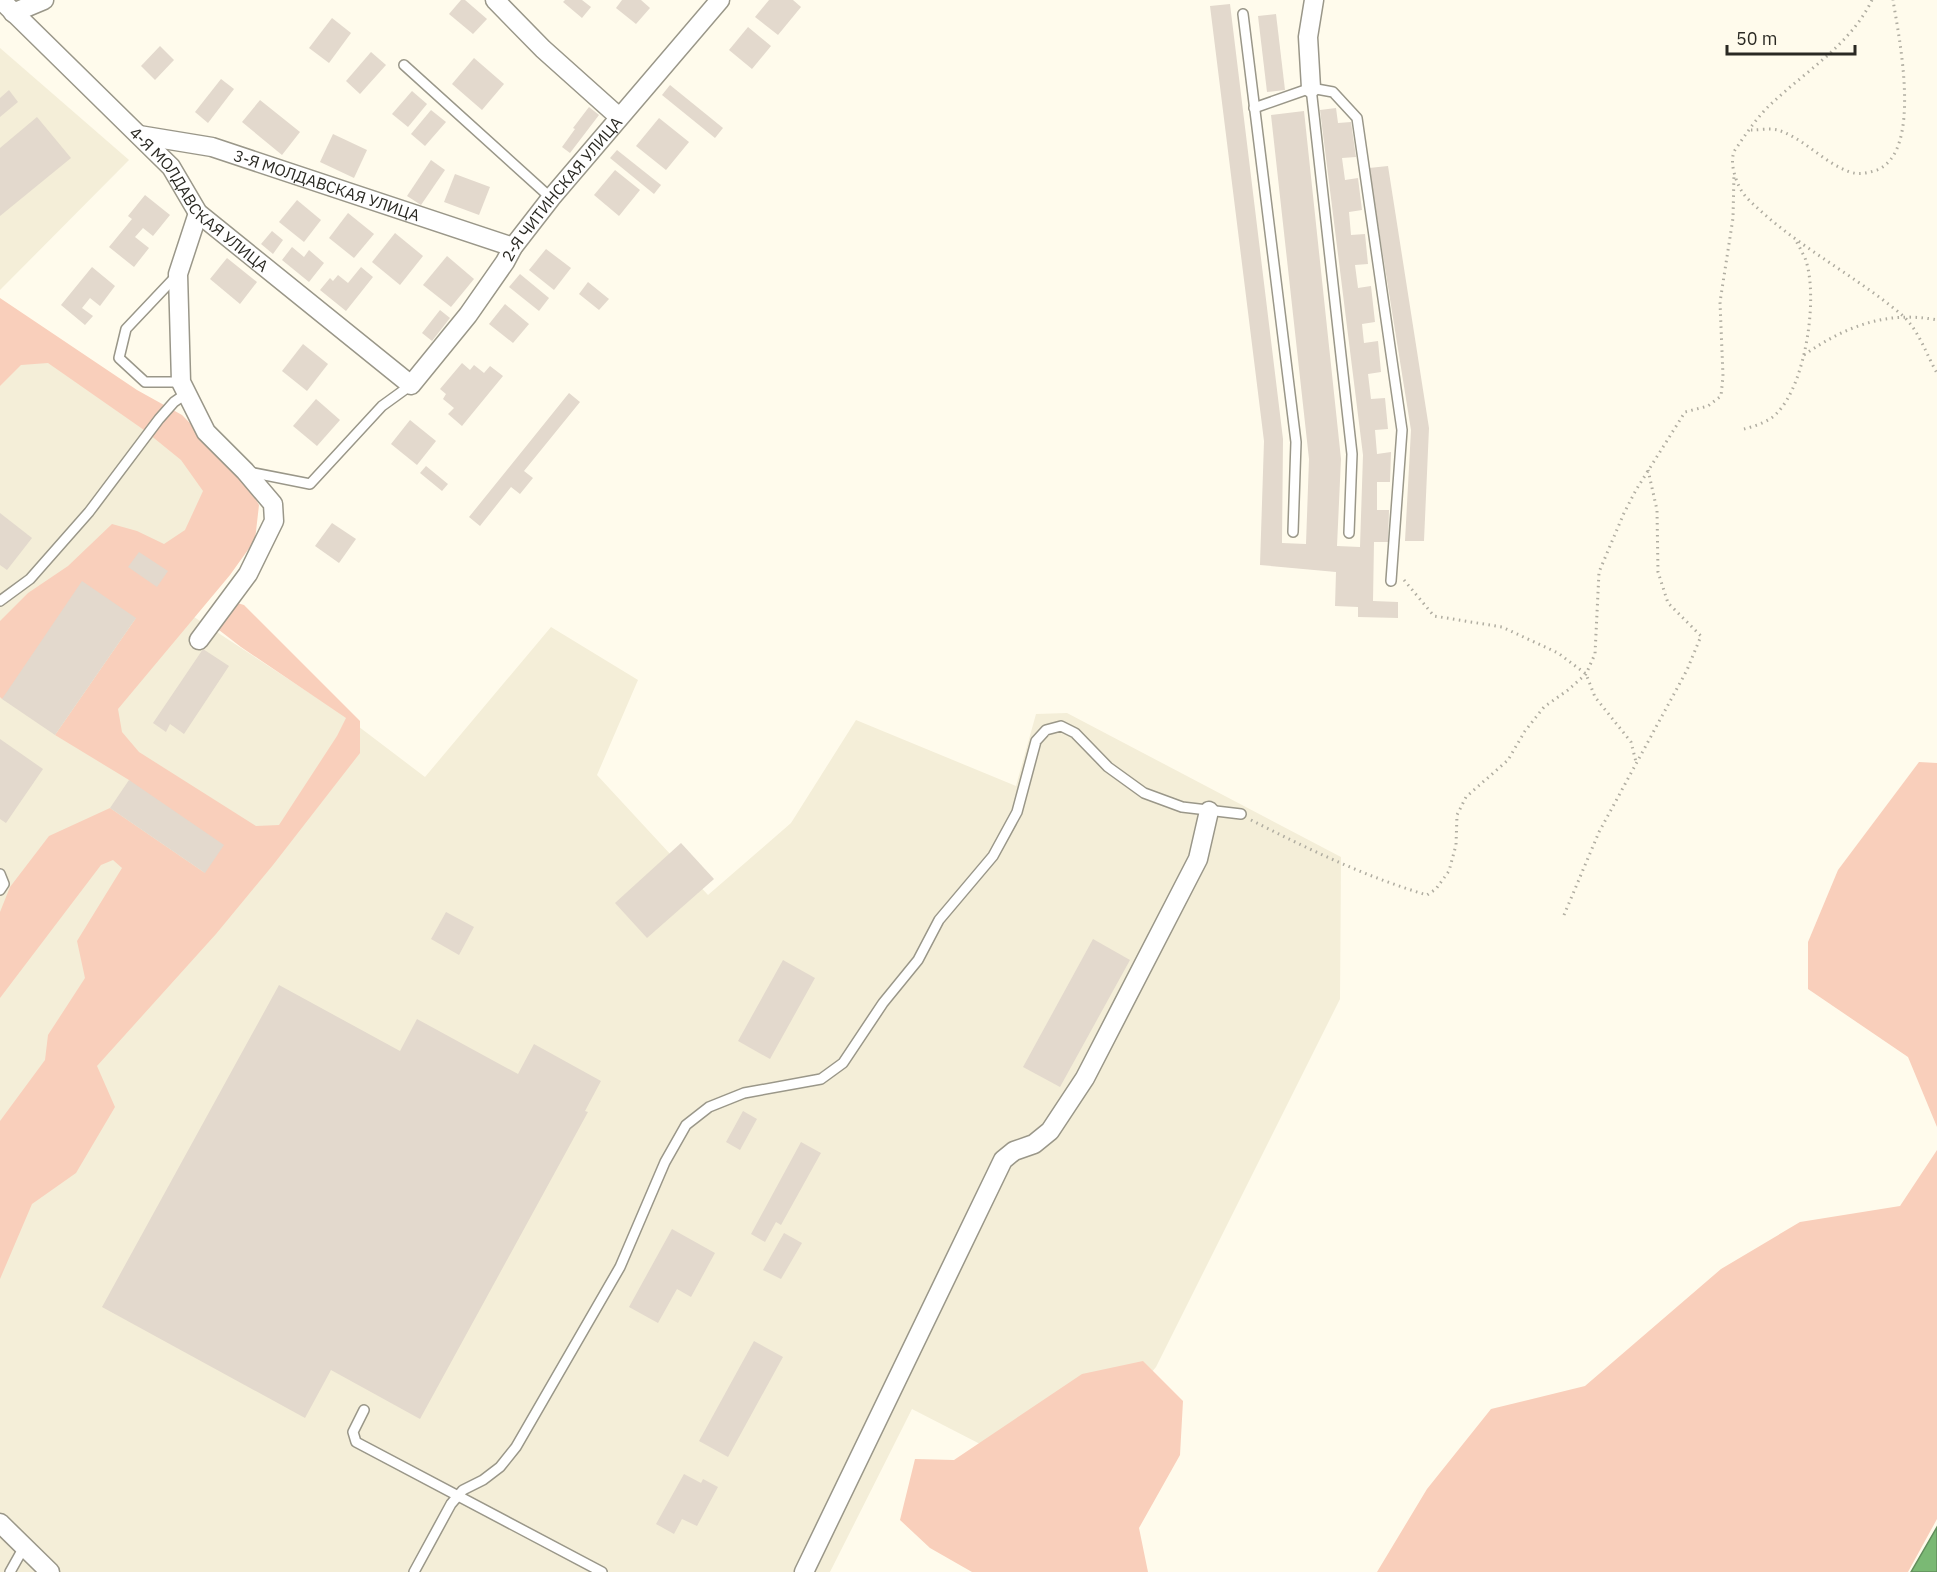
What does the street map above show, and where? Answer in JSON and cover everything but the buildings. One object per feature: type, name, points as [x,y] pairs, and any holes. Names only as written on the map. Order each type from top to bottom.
[{"type":"street","name":"4-Я МОЛДАВСКАЯ УЛИЦА","points":[[1,0],[171,167],[198,213],[411,385]]},
{"type":"street","points":[[13,14],[44,0]]},
{"type":"street","points":[[495,0],[543,49],[619,117]]},
{"type":"street","name":"2-Я ЧИТИНСКАЯ УЛИЦА","points":[[411,385],[468,315],[513,247],[551,198],[720,0]]},
{"type":"street","points":[[1311,88],[1308,37],[1314,0]]},
{"type":"street","name":"3-Я МОЛДАВСКАЯ УЛИЦА","points":[[139,135],[212,147],[513,247]]},
{"type":"street","points":[[198,213],[178,274],[184,388],[206,432],[245,471],[273,504],[274,521],[248,574],[199,640]]},
{"type":"street","points":[[804,1572],[1003,1160],[1014,1151],[1034,1144],[1050,1131],[1085,1078],[1198,859],[1209,811]]},
{"type":"street","points":[[0,1523],[50,1572]]},
{"type":"lane","points":[[1243,14],[1296,442],[1293,532]]},
{"type":"lane","points":[[404,65],[551,198]]},
{"type":"lane","points":[[1254,108],[1311,88],[1334,92],[1358,118],[1402,430],[1391,581]]},
{"type":"lane","points":[[1311,88],[1352,454],[1349,533]]},
{"type":"lane","points":[[0,601],[30,579],[89,512],[184,388],[145,382],[119,358],[126,329],[178,274]]},
{"type":"lane","points":[[245,471],[310,484],[382,406],[411,385]]},
{"type":"lane","points":[[414,1572],[451,1504],[463,1490],[483,1480],[500,1467],[516,1447],[620,1267],[665,1162],[686,1125],[709,1107],[744,1093],[821,1079],[843,1063],[883,1003],[918,960],[939,920],[993,856],[1017,812],[1036,741],[1046,730],[1061,726],[1075,733],[1108,767],[1144,793],[1182,807],[1241,814]]},
{"type":"lane","points":[[0,874],[4,884],[0,890]]},
{"type":"lane","points":[[364,1410],[353,1432],[356,1442],[602,1572]]},
{"type":"lane","points":[[10,1572],[24,1547]]},
{"type":"path","points":[[1241,814],[1323,856],[1427,895],[1436,889],[1449,871],[1456,845],[1457,815],[1466,797],[1508,760],[1525,731],[1544,707],[1586,674],[1595,654],[1599,572],[1624,513],[1648,470],[1685,412],[1708,406],[1721,396],[1723,376],[1720,302],[1733,218],[1733,154],[1769,105],[1831,54],[1852,31],[1872,0]]},
{"type":"path","points":[[1749,130],[1776,129],[1851,172],[1868,174],[1882,168],[1893,155],[1903,133],[1904,65],[1893,0]]},
{"type":"path","points":[[1734,173],[1744,195],[1795,239],[1904,317],[1918,336],[1937,373]]},
{"type":"path","points":[[1744,429],[1776,415],[1790,398],[1804,356],[1810,321],[1810,291],[1805,259],[1795,239]]},
{"type":"path","points":[[1804,356],[1826,340],[1854,326],[1880,319],[1904,317],[1937,320]]},
{"type":"path","points":[[1564,915],[1599,832],[1688,670],[1701,636],[1668,603],[1658,572],[1657,510],[1648,470]]},
{"type":"path","points":[[1392,567],[1434,616],[1502,627],[1558,654],[1586,674],[1595,697],[1631,742],[1636,764]]},
{"type":"shaded area","points":[[0,48],[129,160],[0,290]]},
{"type":"shaded area","points":[[0,298],[137,390],[182,415],[245,479],[259,505],[255,540],[230,575],[118,709],[122,732],[139,752],[256,826],[279,825],[337,736],[346,718],[219,630],[219,618],[234,602],[244,605],[360,721],[360,753],[216,934],[97,1066],[115,1107],[76,1173],[32,1204],[0,1279],[0,1121],[45,1060],[48,1035],[85,978],[77,941],[122,868],[113,860],[101,865],[0,998],[0,912],[10,887],[49,836],[110,808],[205,873],[129,780],[55,735],[136,618],[2,699],[0,697],[0,621],[28,593],[68,566],[112,524],[137,531],[164,544],[185,530],[203,491],[181,460],[144,430],[48,363],[21,365],[0,386]]},
{"type":"shaded area","points":[[0,299],[241,481],[162,596],[346,717],[425,777],[551,627],[638,680],[597,775],[708,895],[791,823],[856,720],[1016,786],[1036,714],[1067,713],[1341,857],[1340,999],[1156,1367],[1058,1484],[912,1409],[830,1572],[0,1572]]},
{"type":"shaded area","points":[[1919,762],[1937,763],[1937,1127],[1908,1057],[1808,989],[1808,942],[1838,870]]},
{"type":"shaded area","points":[[1937,1150],[1937,1519],[1908,1572],[1377,1572],[1427,1489],[1491,1409],[1585,1386],[1721,1269],[1800,1222],[1900,1206]]},
{"type":"shaded area","points":[[1143,1361],[1183,1401],[1180,1455],[1139,1528],[1148,1572],[972,1572],[930,1548],[900,1520],[915,1459],[954,1460],[1082,1374]]},
{"type":"shaded area","points":[[1937,1527],[1937,1572],[1911,1572]]}]
